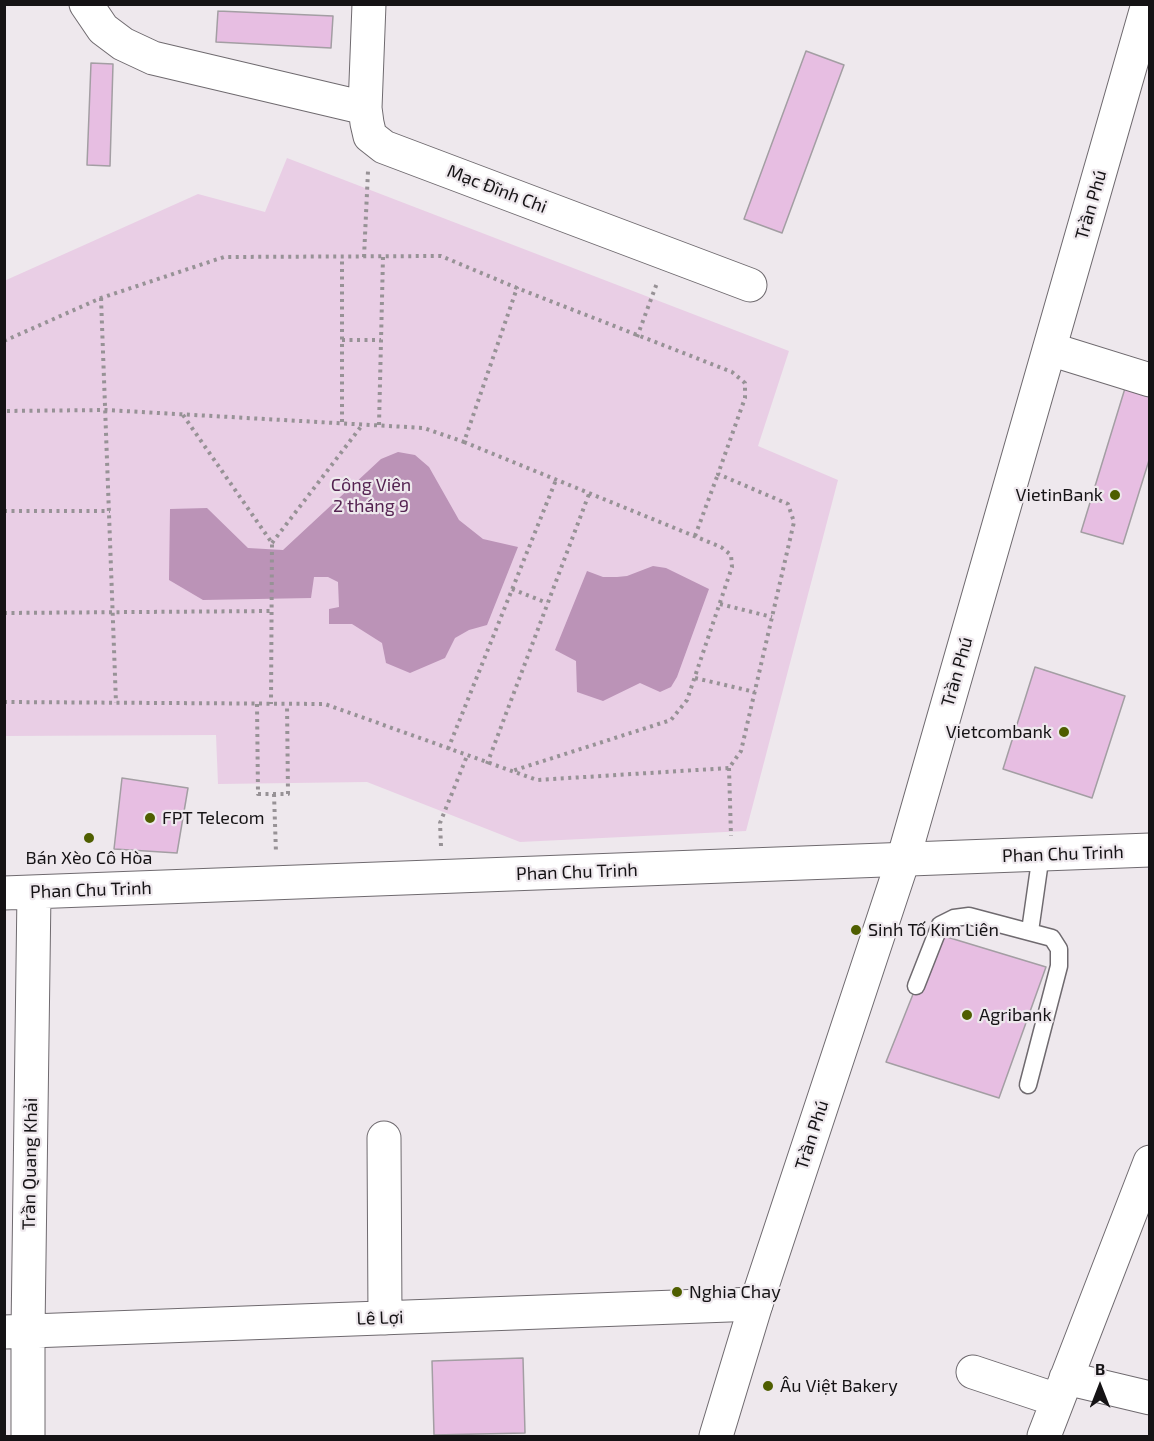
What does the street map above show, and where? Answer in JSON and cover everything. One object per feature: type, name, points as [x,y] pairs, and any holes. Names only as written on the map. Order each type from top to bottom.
[{"type":"street","points":[[86,4],[103,29],[123,44],[153,58],[365,108]]},
{"type":"street","name":"Mạc Đĩnh Chi","points":[[369,4],[365,108],[370,136],[384,147],[750,285]]},
{"type":"street","name":"Trần Phú","points":[[716,1437],[756,1304],[903,860],[1148,4]]},
{"type":"street","points":[[1050,349],[1149,380]]},
{"type":"street","name":"Phan Chu Trinh","points":[[19,893],[1149,850]]},
{"type":"street","name":"Trần Quang Khải","points":[[19,893],[16,1331],[28,1437]]},
{"type":"street","points":[[384,1138],[385,1318]]},
{"type":"street","points":[[1044,1437],[1149,1162]]},
{"type":"street","name":"Lê Lợi","points":[[16,1331],[756,1304]]},
{"type":"street","points":[[973,1372],[1062,1389],[1149,1398]]},
{"type":"lane","points":[[1030,931],[1041,854]]},
{"type":"lane","points":[[915,986],[940,926],[954,918],[969,916],[1052,938],[1059,949],[1059,966],[1028,1085]]},
{"type":"path","points":[[364,257],[368,172]]},
{"type":"path","points":[[4,341],[101,298],[224,257],[441,256],[637,337],[732,372],[745,383],[745,398],[694,536]]},
{"type":"path","points":[[342,257],[342,422]]},
{"type":"path","points":[[379,425],[383,257]]},
{"type":"path","points":[[637,337],[657,283]]},
{"type":"path","points":[[464,442],[517,288]]},
{"type":"path","points":[[101,298],[116,703]]},
{"type":"path","points":[[342,340],[381,340]]},
{"type":"path","points":[[4,411],[106,410],[424,428],[464,442],[722,547],[731,555],[732,567],[695,678],[687,700],[671,720],[510,772]]},
{"type":"path","points":[[182,414],[272,543],[271,704]]},
{"type":"path","points":[[272,543],[363,424]]},
{"type":"path","points":[[717,474],[788,504],[794,522],[741,751],[729,768],[731,867]]},
{"type":"path","points":[[448,749],[556,480]]},
{"type":"path","points":[[487,764],[589,494]]},
{"type":"path","points":[[4,511],[110,511]]},
{"type":"path","points":[[512,589],[547,603]]},
{"type":"path","points":[[720,604],[772,617]]},
{"type":"path","points":[[4,613],[272,611]]},
{"type":"path","points":[[695,678],[755,692]]},
{"type":"path","points":[[4,702],[326,704],[487,764],[537,780],[729,768]]},
{"type":"path","points":[[257,704],[258,794],[288,794],[287,704]]},
{"type":"path","points":[[442,877],[440,823],[467,756]]},
{"type":"path","points":[[274,794],[276,883]]},
{"type":"green space","name":"Công Viên 2 tháng 9","points":[[287,158],[789,351],[758,446],[838,480],[746,831],[520,842],[367,782],[218,784],[216,735],[5,736],[4,281],[198,194],[265,212]]},
{"type":"shaded area","points":[[398,452],[415,455],[429,467],[459,520],[483,539],[518,547],[487,625],[469,630],[455,638],[445,658],[410,673],[386,663],[382,643],[352,624],[329,624],[329,609],[339,607],[338,582],[328,577],[314,577],[311,598],[203,600],[169,580],[170,509],[207,508],[248,548],[283,550],[381,459]]},
{"type":"shaded area","points":[[653,566],[666,568],[709,589],[677,677],[671,687],[660,692],[640,683],[603,701],[577,692],[576,661],[555,650],[587,571],[603,577],[617,577],[627,576]]},
{"type":"building","points":[[218,11],[333,16],[331,48],[216,42]]},
{"type":"building","points":[[806,51],[844,65],[782,233],[744,219]]},
{"type":"building","points":[[91,63],[113,64],[110,166],[87,165]]},
{"type":"building","name":"VietinBank","points":[[1126,385],[1150,392],[1150,457],[1123,544],[1081,532]]},
{"type":"building","name":"Vietcombank","points":[[1035,667],[1125,696],[1092,798],[1003,769]]},
{"type":"building","name":"FPT Telecom","points":[[122,778],[188,788],[177,853],[114,849]]},
{"type":"building","name":"Agribank","points":[[937,934],[1046,967],[999,1098],[886,1062]]},
{"type":"building","points":[[523,1358],[525,1433],[434,1435],[432,1361]]},
{"type":"place","name":"VietinBank","points":[[1115,495]]},
{"type":"place","name":"Vietcombank","points":[[1064,732]]},
{"type":"place","name":"FPT Telecom","points":[[150,818]]},
{"type":"place","name":"Bán Xèo Cô Hòa","points":[[89,838]]},
{"type":"place","name":"Sinh Tố Kim Liên","points":[[856,930]]},
{"type":"place","name":"Agribank","points":[[967,1015]]},
{"type":"place","name":"Nghia Chay","points":[[677,1292]]},
{"type":"place","name":"Âu Việt Bakery","points":[[768,1386]]}]
